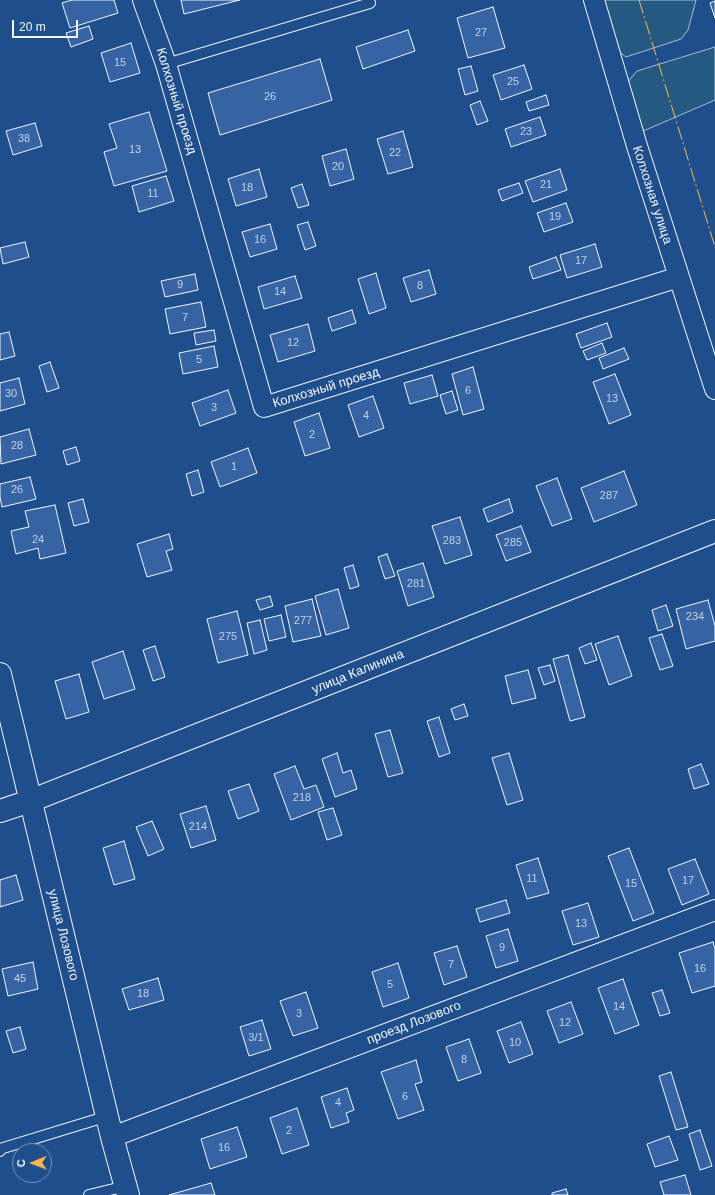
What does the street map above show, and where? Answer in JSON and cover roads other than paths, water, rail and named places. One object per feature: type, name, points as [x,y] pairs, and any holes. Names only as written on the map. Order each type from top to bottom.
[{"type":"street","name":"Колхозный проезд","points":[[143,0],[166,64],[264,407],[678,277]]},
{"type":"street","name":"Колхозная улица","points":[[594,0],[636,146],[715,390]]},
{"type":"street","name":"улица Калинина","points":[[0,812],[715,531]]},
{"type":"street","name":"улица Лозового","points":[[0,674],[110,1127],[127,1190]]},
{"type":"street","name":"проезд Лозового","points":[[110,1127],[715,910]]},
{"type":"lane","points":[[166,64],[370,3]]},
{"type":"lane","points":[[0,1151],[0,1149],[110,1127]]},
{"type":"lane","points":[[89,1195],[127,1190]]}]
